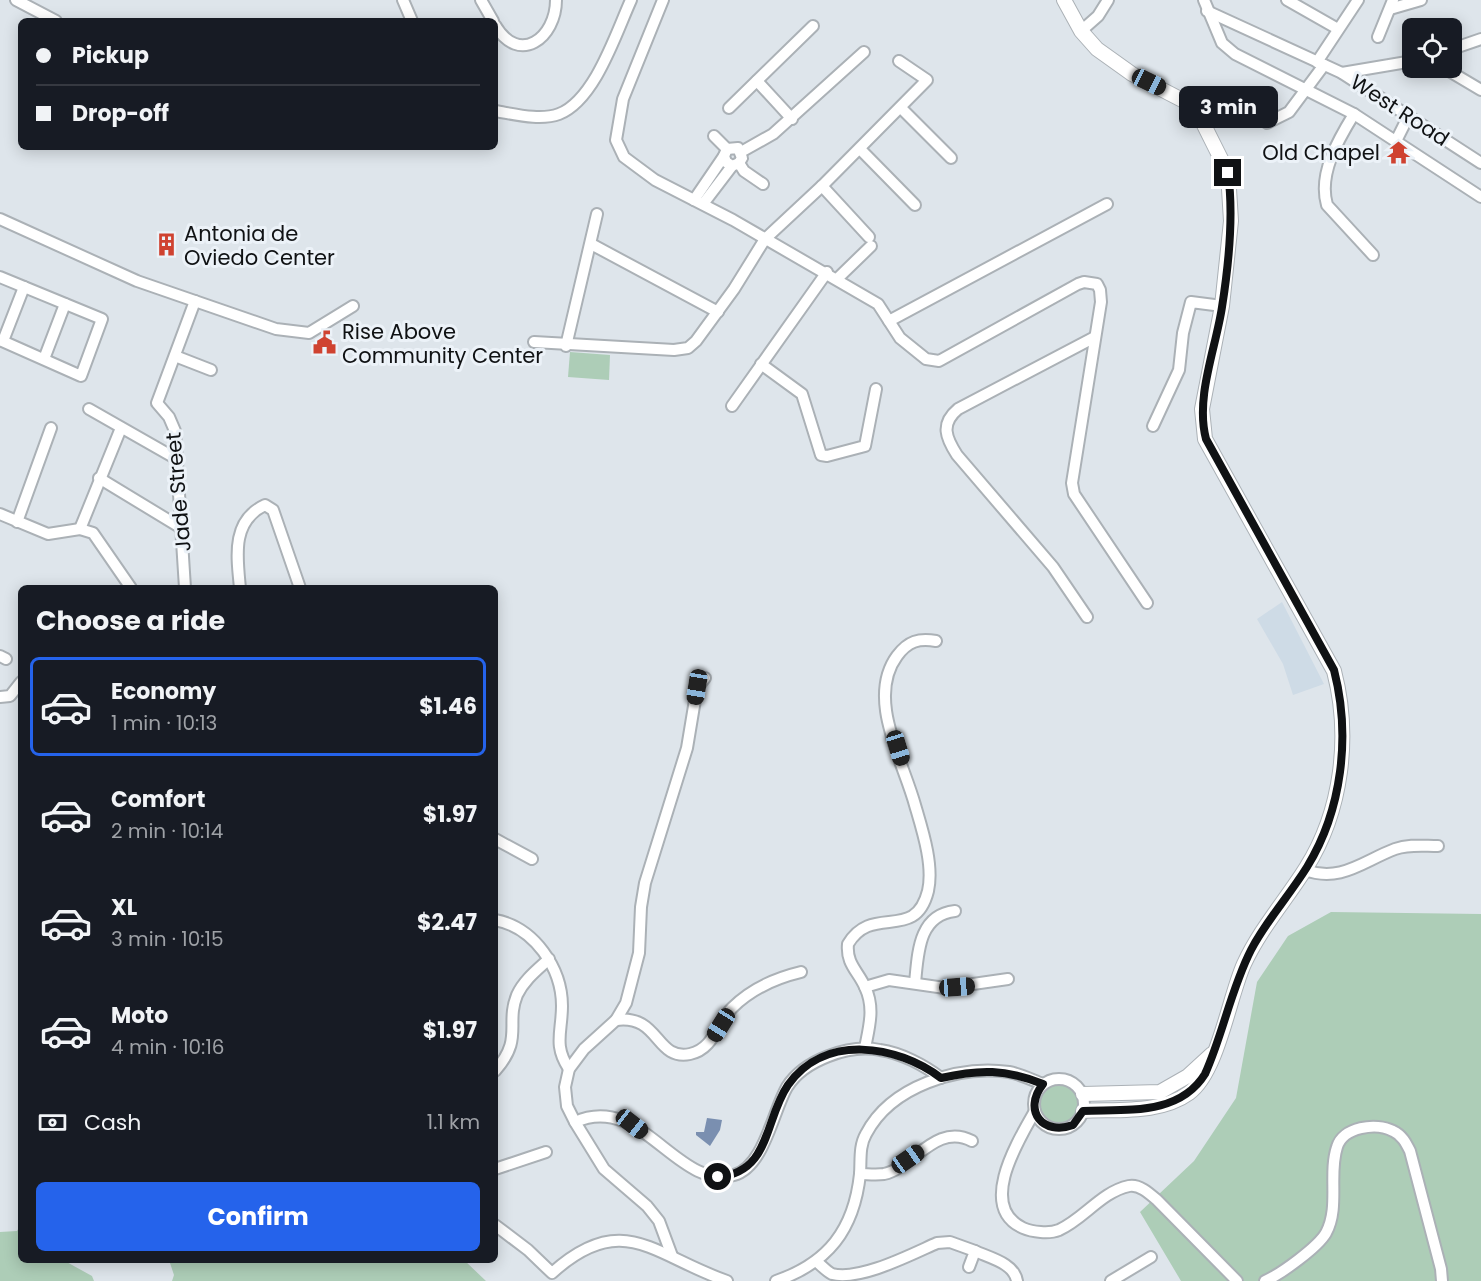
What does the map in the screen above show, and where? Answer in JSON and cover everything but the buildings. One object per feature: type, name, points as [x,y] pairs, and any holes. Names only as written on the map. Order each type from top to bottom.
[{"type":"street","points":[[16,0],[50,18]]},
{"type":"street","points":[[403,0],[408,18]]},
{"type":"street","points":[[481,0],[491,18]]},
{"type":"street","points":[[498,30],[505,40],[516,46],[527,46],[537,41],[548,28],[556,9],[556,0]]},
{"type":"street","points":[[498,111],[543,117],[558,115],[576,103],[591,85],[631,0]]},
{"type":"street","points":[[663,0],[622,99],[616,140],[624,157],[654,180],[733,220],[838,278],[878,304],[900,338],[926,359],[939,361],[1078,284],[1091,282],[1097,285],[1102,296],[1073,465],[1074,494],[1147,603]]},
{"type":"street","points":[[1064,0],[1081,31],[1116,65],[1186,102],[1203,123],[1228,173],[1231,193],[1222,306],[1202,409],[1206,439],[1334,670],[1341,698],[1340,764],[1331,816],[1318,848],[1252,947],[1243,965],[1213,1053],[1199,1084],[1175,1102],[1156,1107],[1083,1111]]},
{"type":"street","points":[[1081,31],[1098,16],[1108,0]]},
{"type":"street","points":[[1287,0],[1338,29]]},
{"type":"street","points":[[1311,0],[1313,15]]},
{"type":"street","points":[[1267,123],[1289,112],[1306,90],[1338,29],[1358,0]]},
{"type":"street","points":[[1378,37],[1391,4],[1421,0]]},
{"type":"street","points":[[1205,5],[1228,49],[1354,114],[1481,197]]},
{"type":"street","name":"West Road","points":[[1205,5],[1342,73],[1481,163]]},
{"type":"street","points":[[729,108],[813,27]]},
{"type":"street","points":[[1462,46],[1481,39]]},
{"type":"street","points":[[698,202],[737,160],[792,119],[864,52]]},
{"type":"street","points":[[534,342],[566,346],[687,348],[718,312],[765,239],[902,108],[927,80],[899,61]]},
{"type":"street","points":[[1342,73],[1402,63]]},
{"type":"street","points":[[1461,78],[1481,90]]},
{"type":"street","points":[[757,81],[792,119]]},
{"type":"street","points":[[902,108],[951,158]]},
{"type":"street","points":[[1354,114],[1334,150],[1325,196],[1327,205],[1373,255]]},
{"type":"street","points":[[1396,141],[1409,115]]},
{"type":"street","points":[[714,136],[725,153],[726,162],[737,160]]},
{"type":"street","points":[[698,202],[725,153],[738,148],[737,160],[744,171],[763,184]]},
{"type":"street","points":[[860,148],[915,205]]},
{"type":"street","points":[[822,186],[870,241],[838,278]]},
{"type":"street","points":[[889,321],[1107,204]]},
{"type":"street","points":[[566,346],[597,214]]},
{"type":"street","points":[[0,219],[136,281],[276,329],[309,333],[353,306]]},
{"type":"street","points":[[591,244],[718,312]]},
{"type":"street","points":[[732,405],[827,272]]},
{"type":"street","points":[[0,277],[102,319],[81,376],[2,341],[24,287]]},
{"type":"street","name":"Jade Street","points":[[186,585],[183,529],[175,458],[175,431],[169,417],[157,403],[195,301]]},
{"type":"street","points":[[1153,426],[1179,370],[1183,333],[1191,302],[1222,306]]},
{"type":"street","points":[[44,360],[65,304]]},
{"type":"street","points":[[1087,617],[1053,567],[957,455],[948,442],[945,428],[949,416],[958,409],[1095,337]]},
{"type":"street","points":[[175,356],[211,370]]},
{"type":"street","points":[[761,364],[802,394],[820,455],[827,456],[865,446],[876,389]]},
{"type":"street","points":[[89,409],[175,458]]},
{"type":"street","points":[[17,522],[51,428]]},
{"type":"street","points":[[80,529],[121,428]]},
{"type":"street","points":[[99,478],[183,529]]},
{"type":"street","points":[[240,585],[237,556],[240,534],[251,512],[265,505],[273,510],[299,585]]},
{"type":"street","points":[[0,514],[48,534],[80,529],[93,533],[129,585]]},
{"type":"street","points":[[865,1048],[871,1018],[865,987],[847,955],[848,945],[858,925],[894,923],[909,918],[918,911],[928,890],[929,876],[916,806],[888,715],[885,692],[887,674],[901,650],[921,638],[936,641]]},
{"type":"street","points":[[672,1256],[659,1221],[647,1206],[604,1169],[575,1122],[565,1098],[569,1069],[584,1049],[616,1020],[626,1003],[636,968],[645,883],[687,748],[697,687],[705,678]]},
{"type":"street","points":[[0,697],[10,696],[18,686]]},
{"type":"street","points":[[498,840],[532,859]]},
{"type":"street","points":[[1305,870],[1319,875],[1337,874],[1395,849],[1437,846]]},
{"type":"street","points":[[915,983],[921,940],[936,917],[955,911]]},
{"type":"street","points":[[498,921],[532,938],[549,959],[560,987],[562,1006],[558,1047],[569,1069]]},
{"type":"street","points":[[498,1067],[508,1055],[514,1038],[517,997],[527,979],[549,959]]},
{"type":"street","points":[[616,1020],[626,1018],[643,1023],[672,1052],[682,1055],[693,1053],[711,1041],[731,1009],[741,1000],[768,982],[801,972]]},
{"type":"street","points":[[865,987],[889,980],[945,988],[1008,979]]},
{"type":"street","points":[[575,1122],[586,1117],[609,1116],[632,1124],[674,1156],[703,1172],[718,1177],[735,1175],[755,1158],[783,1095],[798,1074],[824,1058],[865,1048],[881,1050],[902,1057],[941,1078]]},
{"type":"street","points":[[1083,1094],[1160,1092],[1188,1076],[1213,1053]]},
{"type":"street","points":[[776,1281],[817,1262],[841,1235],[850,1213],[860,1174],[861,1150],[865,1136],[874,1120],[888,1105],[903,1095],[941,1078],[966,1072],[1011,1072],[1043,1084]]},
{"type":"street","points":[[1035,1111],[1045,1125],[1056,1129],[1073,1125],[1083,1111],[1083,1094],[1076,1085],[1059,1078],[1043,1084],[1035,1096],[1035,1111],[1020,1138],[1002,1184],[1002,1203],[1006,1215],[1015,1225],[1028,1230],[1058,1231],[1098,1201],[1132,1185],[1146,1190],[1157,1200],[1237,1281]]},
{"type":"street","points":[[1266,1281],[1325,1236],[1331,1223],[1336,1148],[1340,1141],[1360,1129],[1383,1127],[1400,1136],[1410,1151],[1434,1238],[1442,1281]]},
{"type":"street","points":[[860,1174],[883,1174],[891,1171],[923,1149],[954,1136],[972,1141]]},
{"type":"street","points":[[498,1168],[546,1152]]},
{"type":"street","points":[[498,1227],[528,1250],[554,1277],[571,1256],[604,1241],[640,1243],[726,1281]]},
{"type":"street","points":[[817,1262],[831,1274],[844,1278],[859,1278],[937,1243],[950,1242],[1006,1266],[1016,1274],[1017,1281]]},
{"type":"street","points":[[969,1267],[975,1251]]},
{"type":"street","points":[[1111,1281],[1151,1257]]},
{"type":"shaded area","points":[[1282,602],[1324,684],[1293,695],[1283,664],[1257,619]]},
{"type":"green space","points":[[570,352],[610,355],[609,380],[568,377]]},
{"type":"green space","points":[[1331,912],[1481,914],[1481,1281],[1181,1281],[1140,1212],[1194,1161],[1236,1098],[1257,982],[1288,936]]},
{"type":"green space","points":[[1058,1083],[1072,1089],[1078,1103],[1072,1117],[1058,1123],[1044,1117],[1038,1103],[1044,1089]]},
{"type":"green space","points":[[18,1229],[18,1263],[68,1263],[92,1276],[94,1281],[0,1281],[0,1232]]},
{"type":"green space","points":[[170,1263],[467,1263],[486,1281],[172,1281],[174,1275]]},
{"type":"water","points":[[707,1118],[722,1120],[720,1130],[710,1146],[696,1135],[696,1132],[704,1132]]},
{"type":"place","name":"Old Chapel","points":[[1398,152]]},
{"type":"place","name":"Antonia de Oviedo Center","points":[[166,245]]},
{"type":"place","name":"Rise Above Community Center","points":[[324,343]]},
{"type":"route","points":[[718,1177],[735,1175],[749,1166],[765,1140],[778,1104],[788,1085],[798,1074],[810,1065],[840,1053],[865,1048],[881,1050],[920,1064],[941,1078],[966,1072],[1011,1072],[1043,1084],[1035,1096],[1035,1111],[1045,1125],[1056,1129],[1073,1125],[1083,1111],[1156,1107],[1175,1102],[1191,1092],[1205,1074],[1243,965],[1252,947],[1305,870],[1329,824],[1337,789],[1343,723],[1341,698],[1334,670],[1206,439],[1203,428],[1202,409],[1222,306],[1231,221],[1228,173]]}]
